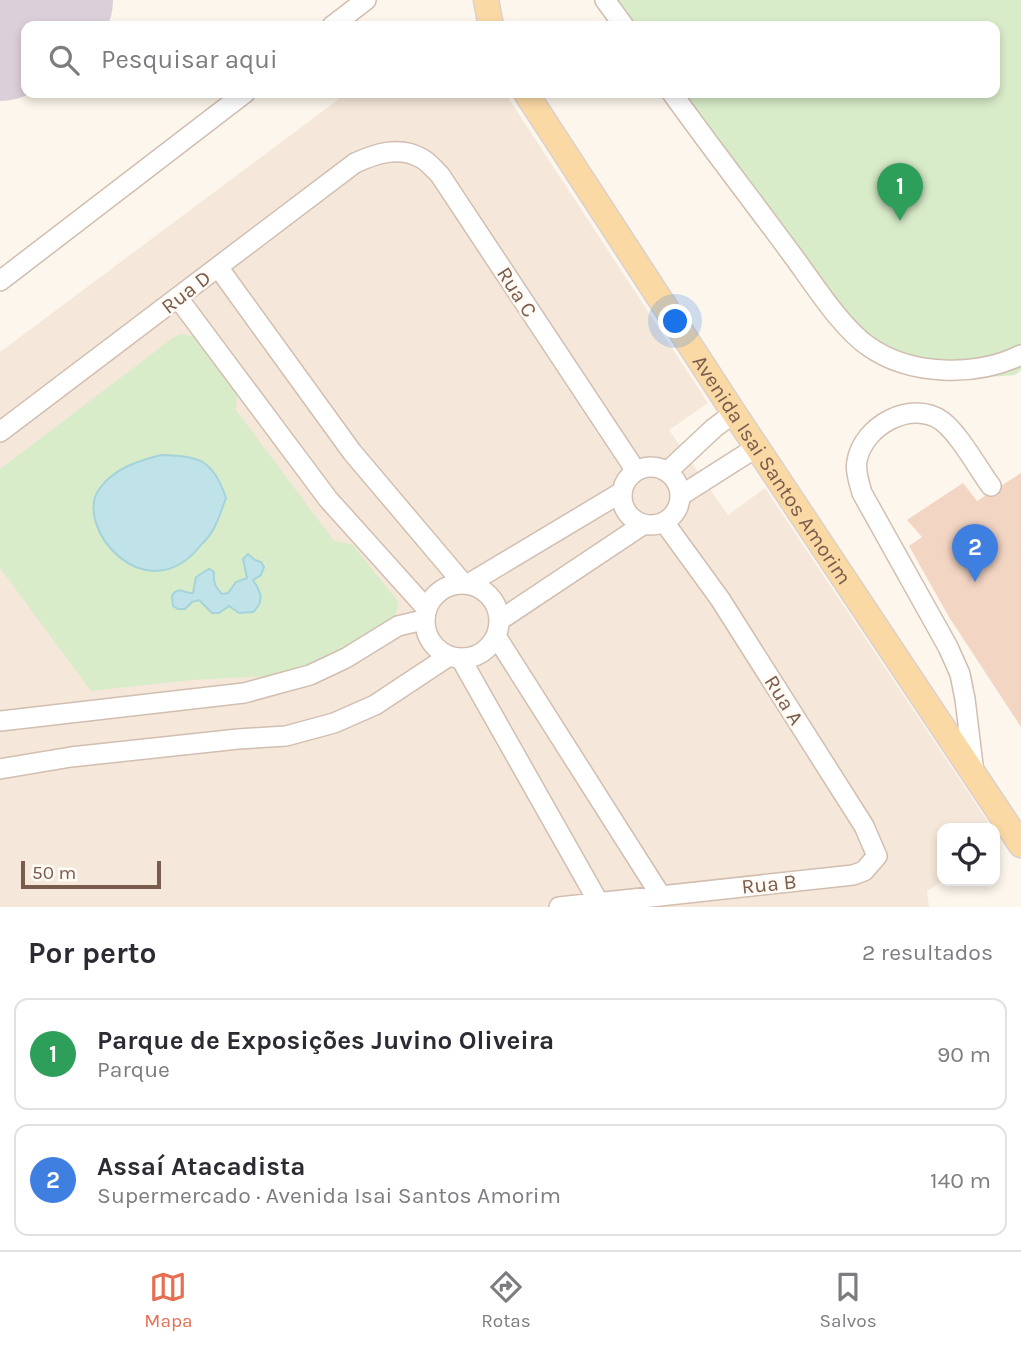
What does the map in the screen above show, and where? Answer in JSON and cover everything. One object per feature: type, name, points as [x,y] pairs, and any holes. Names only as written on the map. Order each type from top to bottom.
[{"type":"main road","points":[[486,0],[490,21]]},
{"type":"main road","name":"Avenida Isai Santos Amorim","points":[[530,98],[734,413],[1021,845]]},
{"type":"street","points":[[339,21],[366,0]]},
{"type":"street","points":[[606,0],[621,21]]},
{"type":"street","points":[[0,281],[238,98]]},
{"type":"street","points":[[676,98],[830,306],[866,345],[886,356],[917,367],[937,369],[978,368],[1007,362],[1021,355]]},
{"type":"street","name":"Rua C","points":[[373,155],[390,151],[419,157],[440,175],[636,471]]},
{"type":"street","name":"Rua D","points":[[0,432],[355,163],[373,155]]},
{"type":"street","points":[[219,267],[352,452],[466,583],[485,591],[496,604],[498,628],[661,896]]},
{"type":"street","points":[[178,298],[328,499],[425,614]]},
{"type":"street","points":[[667,472],[734,413]]},
{"type":"street","points":[[974,774],[960,674],[948,647],[862,492],[857,475],[857,460],[869,435],[879,427],[896,417],[919,413],[942,421],[990,486]]},
{"type":"street","points":[[680,496],[757,447]]},
{"type":"street","points":[[0,769],[72,757],[286,736],[334,723],[375,705],[455,658],[482,653],[498,628],[676,511],[680,496],[676,482],[667,472],[652,467],[636,471],[627,480],[622,492],[623,503],[634,520],[654,523]]},
{"type":"street","points":[[599,903],[455,658],[435,648],[426,635],[425,614],[440,589],[466,583],[622,492]]},
{"type":"street","name":"Rua A","points":[[654,523],[720,598],[864,826],[877,856],[864,871],[853,875]]},
{"type":"street","points":[[0,721],[244,693],[272,686],[310,675],[425,614]]},
{"type":"street","name":"Rua B","points":[[559,907],[853,875]]},
{"type":"shaded area","points":[[340,98],[508,98],[708,403],[669,430],[728,515],[765,488],[989,823],[937,823],[937,884],[927,891],[929,907],[0,907],[0,352]]},
{"type":"green space","points":[[615,0],[1021,0],[1021,370],[1015,375],[943,381],[874,350],[688,98],[1000,98],[1000,21],[630,21]]},
{"type":"green space","points":[[180,334],[199,339],[237,386],[236,410],[334,541],[352,544],[397,600],[395,619],[348,647],[306,667],[270,676],[192,680],[91,691],[0,568],[0,469]]},
{"type":"water","points":[[161,455],[203,462],[216,475],[226,498],[216,525],[203,543],[180,564],[158,571],[137,567],[119,557],[105,541],[96,522],[94,504],[100,488],[113,475],[136,463]]},
{"type":"water","points":[[248,554],[264,567],[261,575],[253,580],[260,600],[253,612],[239,613],[229,606],[219,613],[212,613],[199,600],[192,602],[185,609],[173,606],[174,593],[179,590],[193,593],[196,577],[209,569],[214,572],[214,582],[218,589],[222,594],[228,593],[236,582],[247,578],[243,559]]},
{"type":"building","points":[[1021,473],[1021,727],[949,617],[909,546],[922,537],[907,520],[963,483],[977,501]]},
{"type":"runway","points":[[22,21],[50,0]]},
{"type":"runway","points":[[0,38],[21,22]]},
{"type":"place","name":"Parque de Exposições Juvino Oliveira","points":[[900,221]]},
{"type":"place","name":"Assaí Atacadista","points":[[975,582]]}]
